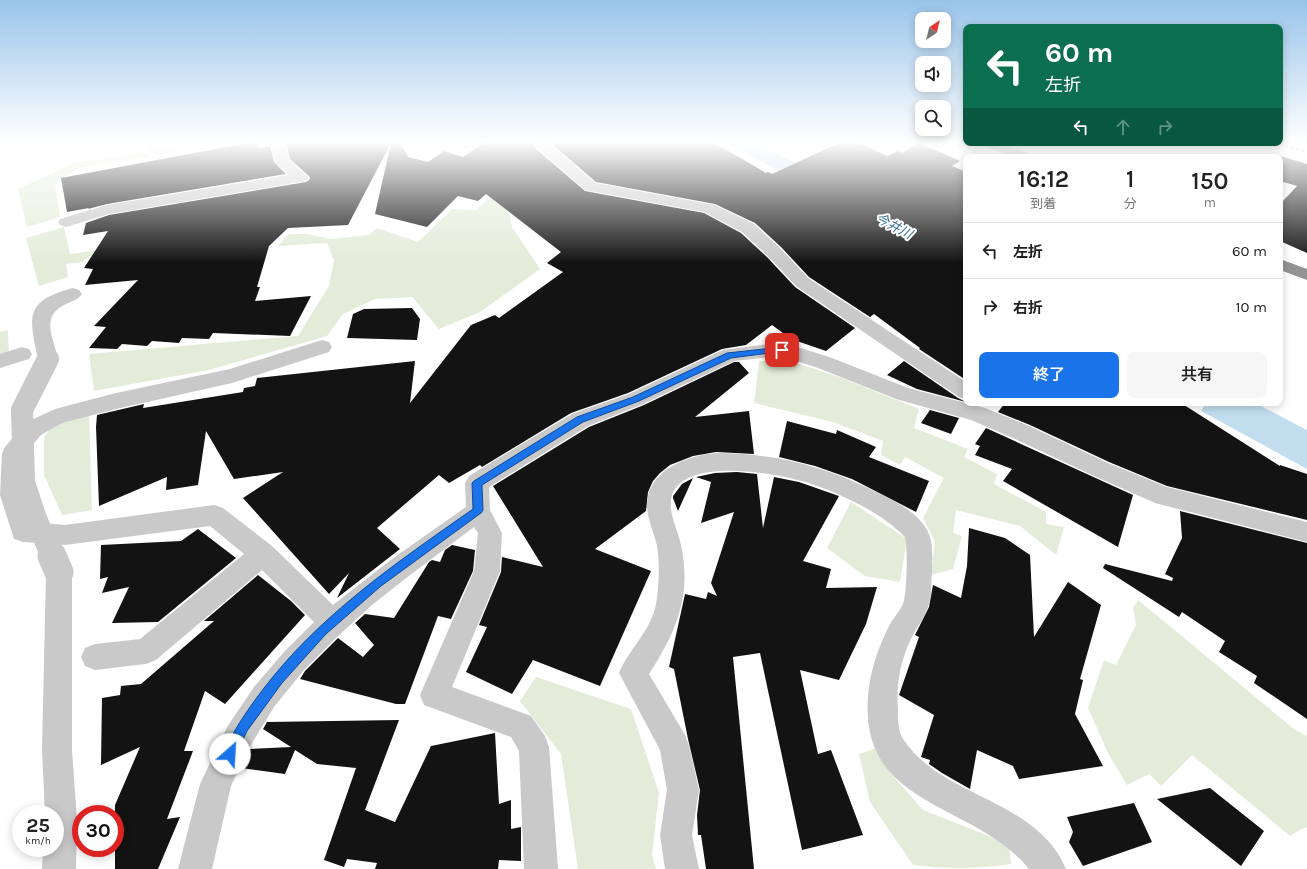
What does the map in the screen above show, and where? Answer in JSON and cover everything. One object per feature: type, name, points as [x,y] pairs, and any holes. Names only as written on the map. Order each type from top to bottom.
[{"type":"highway","points":[[1283,265],[1307,275]]},
{"type":"street","points":[[66,222],[107,210],[273,183]]},
{"type":"street","points":[[584,183],[590,188],[709,208],[748,228],[774,252],[802,282],[963,390]]},
{"type":"street","points":[[59,869],[62,820],[57,750],[60,572],[35,516],[24,482],[22,410],[48,359],[40,317],[45,308],[57,300],[73,294]]},
{"type":"street","points":[[322,347],[232,376],[116,401],[55,417],[33,429],[13,453],[12,492],[23,532],[65,535],[214,515],[263,554],[332,622]]},
{"type":"street","points":[[541,869],[534,747],[521,726],[434,695],[487,571],[490,533],[478,510],[477,483],[580,420],[636,399],[730,355],[782,350],[825,363],[903,394],[977,414],[1008,426],[1163,496],[1307,532]]},
{"type":"street","points":[[0,362],[22,354]]},
{"type":"street","points":[[983,406],[1008,426]]},
{"type":"street","points":[[682,869],[676,835],[683,790],[674,746],[633,673],[655,640],[669,606],[669,546],[658,511],[660,495],[670,480],[683,469],[709,462],[770,465],[801,472],[838,484],[869,500],[904,521],[916,531],[919,544],[917,605],[902,629],[891,653],[884,684],[882,710],[888,743],[901,764],[925,784],[1000,822],[1033,847],[1049,869]]},
{"type":"street","points":[[195,869],[217,782],[243,727],[278,679],[322,631],[378,583],[478,510]]},
{"type":"street","points":[[95,658],[146,651],[263,554]]},
{"type":"green space","points":[[32,183],[56,183],[60,217],[27,227],[18,189]]},
{"type":"green space","points":[[499,183],[507,183],[507,203],[512,227],[540,269],[480,312],[439,329],[412,297],[375,299],[343,314],[327,336],[209,370],[94,391],[89,354],[298,336],[329,286],[334,260],[327,243],[278,246],[289,234],[308,234],[331,239],[369,235],[377,228],[418,242],[452,209],[476,210],[500,187]]},
{"type":"green space","points":[[64,227],[70,254],[180,239],[234,244],[89,256],[83,262],[66,264],[68,277],[39,286],[26,238]]},
{"type":"green space","points":[[8,330],[9,353],[0,356],[0,332]]},
{"type":"green space","points":[[759,361],[790,361],[839,377],[919,409],[914,428],[968,449],[964,457],[997,474],[994,484],[1046,512],[1046,524],[1064,527],[1056,555],[1020,526],[956,510],[953,533],[962,536],[953,569],[931,575],[935,542],[923,518],[944,478],[905,457],[900,465],[881,455],[883,441],[833,422],[754,403]]},
{"type":"green space","points":[[89,412],[92,510],[62,515],[44,475],[44,437],[50,429],[62,421]]},
{"type":"green space","points":[[851,502],[907,539],[900,582],[865,576],[827,548]]},
{"type":"green space","points":[[1138,600],[1294,729],[1307,736],[1307,828],[1305,827],[1290,836],[1192,755],[1161,786],[1149,774],[1127,785],[1108,753],[1088,708],[1104,660],[1116,665],[1136,625],[1133,608]]},
{"type":"green space","points":[[536,677],[631,709],[659,793],[652,855],[656,869],[578,869],[561,754],[520,701]]},
{"type":"green space","points":[[876,748],[893,776],[923,810],[1009,844],[1011,864],[962,868],[913,865],[870,802],[859,754]]},
{"type":"water","name":"今井川","points":[[800,183],[833,183],[910,223],[895,234]]},
{"type":"water","points":[[1204,406],[1261,406],[1307,430],[1307,469],[1201,411]]},
{"type":"building","points":[[62,183],[235,183],[107,204],[67,212]]},
{"type":"building","points":[[303,183],[370,183],[348,225],[288,228],[269,246],[257,287],[260,287],[255,301],[311,296],[290,336],[213,333],[209,339],[182,338],[179,343],[152,341],[147,346],[122,344],[117,349],[89,348],[106,327],[94,326],[138,280],[85,285],[93,269],[84,268],[108,231],[83,235],[86,223],[109,215]]},
{"type":"building","points":[[382,183],[575,183],[585,191],[704,213],[741,233],[767,257],[795,287],[855,328],[826,351],[791,339],[772,325],[746,345],[722,349],[628,393],[571,413],[482,467],[480,465],[449,483],[439,475],[377,528],[400,549],[337,598],[349,573],[329,594],[243,498],[283,472],[234,479],[206,431],[198,485],[166,490],[167,477],[99,506],[96,427],[97,415],[144,404],[143,408],[243,392],[244,388],[255,386],[257,378],[415,361],[410,403],[471,325],[495,315],[499,318],[563,272],[547,263],[561,252],[486,194],[478,201],[458,196],[427,227],[375,214]]},
{"type":"building","points":[[599,183],[963,183],[963,378],[919,349],[920,348],[874,314],[870,317],[809,277],[781,247],[755,223],[715,204]]},
{"type":"building","points":[[1285,183],[1307,183],[1307,253],[1283,242],[1283,201],[1297,186]]},
{"type":"building","points":[[412,308],[420,319],[417,340],[347,338],[353,314],[364,309]]},
{"type":"building","points":[[904,361],[963,401],[917,389],[887,375]]},
{"type":"building","points":[[734,362],[739,362],[749,373],[695,417],[749,411],[754,454],[716,452],[693,456],[670,465],[653,481],[648,492],[646,511],[595,549],[651,571],[600,686],[533,660],[512,694],[466,672],[487,627],[479,625],[501,572],[502,557],[543,567],[493,486],[589,427],[644,405]]},
{"type":"building","points":[[1003,406],[1186,406],[1280,466],[1307,474],[1307,520],[1167,486],[1109,462],[1030,425],[998,412]]},
{"type":"building","points":[[930,410],[959,418],[951,434],[921,423]]},
{"type":"building","points":[[787,421],[836,434],[837,430],[876,447],[869,457],[929,481],[916,512],[852,479],[815,466],[779,457]]},
{"type":"building","points":[[986,428],[1133,495],[1118,547],[1003,481],[1012,469],[975,455],[980,446],[975,444]]},
{"type":"building","points":[[737,472],[757,474],[763,528],[774,477],[799,482],[839,496],[803,561],[831,569],[826,588],[877,587],[866,624],[839,680],[800,670],[818,754],[831,750],[863,835],[802,850],[760,653],[733,657],[754,869],[706,869],[701,835],[698,835],[697,815],[700,790],[674,669],[669,667],[685,594],[706,599],[708,592],[717,596],[711,583],[734,512],[701,523],[711,482],[696,477],[715,473]]},
{"type":"building","points":[[693,478],[678,511],[673,496],[682,484]]},
{"type":"building","points":[[1180,511],[1307,543],[1307,719],[1254,683],[1257,676],[1219,652],[1225,641],[1182,612],[1179,617],[1103,568],[1105,564],[1172,581],[1173,578],[1165,574],[1182,538]]},
{"type":"building","points":[[969,528],[1005,538],[1030,555],[1034,637],[1068,582],[1101,605],[1080,679],[1083,680],[1075,714],[1103,766],[1019,779],[1013,766],[977,750],[970,789],[929,764],[930,760],[921,757],[934,715],[899,695],[919,637],[915,635],[929,607],[933,585],[961,598],[967,566]]},
{"type":"building","points":[[198,529],[236,558],[158,622],[112,623],[129,587],[102,593],[108,577],[100,579],[101,545],[181,541]]},
{"type":"building","points":[[452,545],[475,550],[473,571],[451,619],[438,616],[405,704],[396,704],[300,679],[305,671],[338,638],[363,657],[374,645],[355,623],[365,614],[394,618],[429,562],[432,560],[440,562],[445,550]]},
{"type":"building","points":[[258,575],[291,601],[305,615],[225,704],[205,691],[184,751],[193,751],[167,819],[180,817],[158,869],[115,869],[115,857],[124,857],[124,805],[115,805],[140,747],[101,765],[102,698],[120,695],[121,686],[141,684],[214,621],[204,621]]},
{"type":"building","points":[[399,720],[365,810],[395,822],[431,746],[495,733],[499,804],[511,800],[511,829],[521,827],[521,861],[499,860],[498,869],[375,869],[377,863],[347,859],[344,867],[324,860],[356,768],[317,764],[295,750],[285,774],[241,768],[250,749],[291,747],[263,729],[267,722]]},
{"type":"building","points":[[1210,788],[1264,831],[1241,866],[1157,799]]},
{"type":"building","points":[[1134,803],[1152,842],[1083,866],[1069,842],[1073,832],[1067,817]]},
{"type":"route","points":[[230,754],[243,727],[278,679],[322,631],[378,583],[478,510],[477,483],[580,420],[636,399],[730,355],[782,350]]}]
